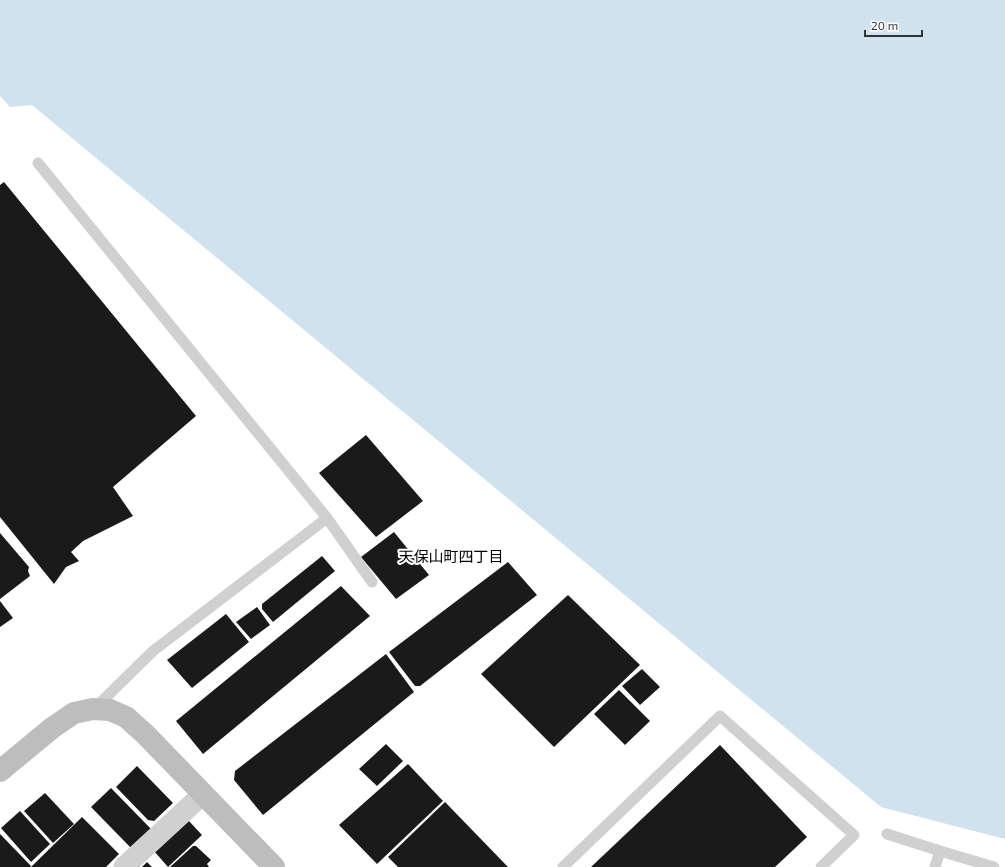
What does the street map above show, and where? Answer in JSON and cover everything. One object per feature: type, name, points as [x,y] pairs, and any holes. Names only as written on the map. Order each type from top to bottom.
[{"type":"street","points":[[0,771],[52,728],[74,713],[93,710],[110,710],[126,717],[145,734],[274,867]]},
{"type":"street","points":[[124,867],[203,794]]},
{"type":"lane","points":[[38,163],[327,518],[372,582]]},
{"type":"lane","points":[[93,710],[153,651],[327,518]]},
{"type":"lane","points":[[563,867],[720,716],[854,835],[821,867]]},
{"type":"lane","points":[[887,834],[994,867]]},
{"type":"lane","points":[[935,867],[940,851]]},
{"type":"water","points":[[0,0],[1005,0],[1005,839],[881,807],[32,105],[10,107],[0,96]]},
{"type":"building","points":[[4,182],[196,416],[113,487],[133,516],[83,541],[71,552],[79,561],[66,567],[54,584],[0,517],[0,185]]},
{"type":"building","points":[[366,435],[423,501],[376,537],[319,473]]},
{"type":"building","points":[[394,532],[429,575],[396,599],[361,557]]},
{"type":"building","points":[[0,533],[29,567],[28,571],[30,576],[0,599]]},
{"type":"building","points":[[322,556],[335,571],[273,622],[262,609],[262,604]]},
{"type":"building","points":[[508,562],[537,595],[420,686],[415,686],[389,652]]},
{"type":"building","points":[[341,586],[370,616],[203,754],[176,721]]},
{"type":"building","points":[[568,595],[640,665],[554,747],[481,674]]},
{"type":"building","points":[[0,601],[13,618],[0,627]]},
{"type":"building","points":[[257,607],[270,625],[251,639],[236,622]]},
{"type":"building","points":[[226,614],[249,642],[192,688],[167,660]]},
{"type":"building","points":[[386,654],[414,692],[263,815],[234,780],[235,771]]},
{"type":"building","points":[[642,669],[660,687],[640,705],[622,686]]},
{"type":"building","points":[[619,690],[650,721],[625,745],[594,714]]},
{"type":"building","points":[[386,744],[403,761],[377,786],[359,769]]},
{"type":"building","points":[[720,745],[807,837],[775,867],[591,867]]},
{"type":"building","points":[[408,764],[443,801],[377,864],[339,825]]},
{"type":"building","points":[[137,766],[173,803],[154,821],[148,820],[116,787]]},
{"type":"building","points":[[111,788],[152,830],[132,849],[91,807]]},
{"type":"building","points":[[45,793],[74,824],[53,843],[24,811]]},
{"type":"building","points":[[445,802],[508,867],[398,867],[388,857]]},
{"type":"building","points":[[20,811],[50,844],[31,862],[1,828]]},
{"type":"building","points":[[82,817],[119,854],[106,867],[31,867]]},
{"type":"building","points":[[188,820],[202,835],[168,867],[154,851]]},
{"type":"building","points":[[0,834],[31,866],[30,867],[0,867]]},
{"type":"building","points":[[193,846],[196,846],[211,860],[207,864],[209,867],[170,867]]},
{"type":"building","points":[[147,862],[152,867],[142,867]]},
{"type":"district","name":"天保山町四丁目","points":[[451,557]]}]
